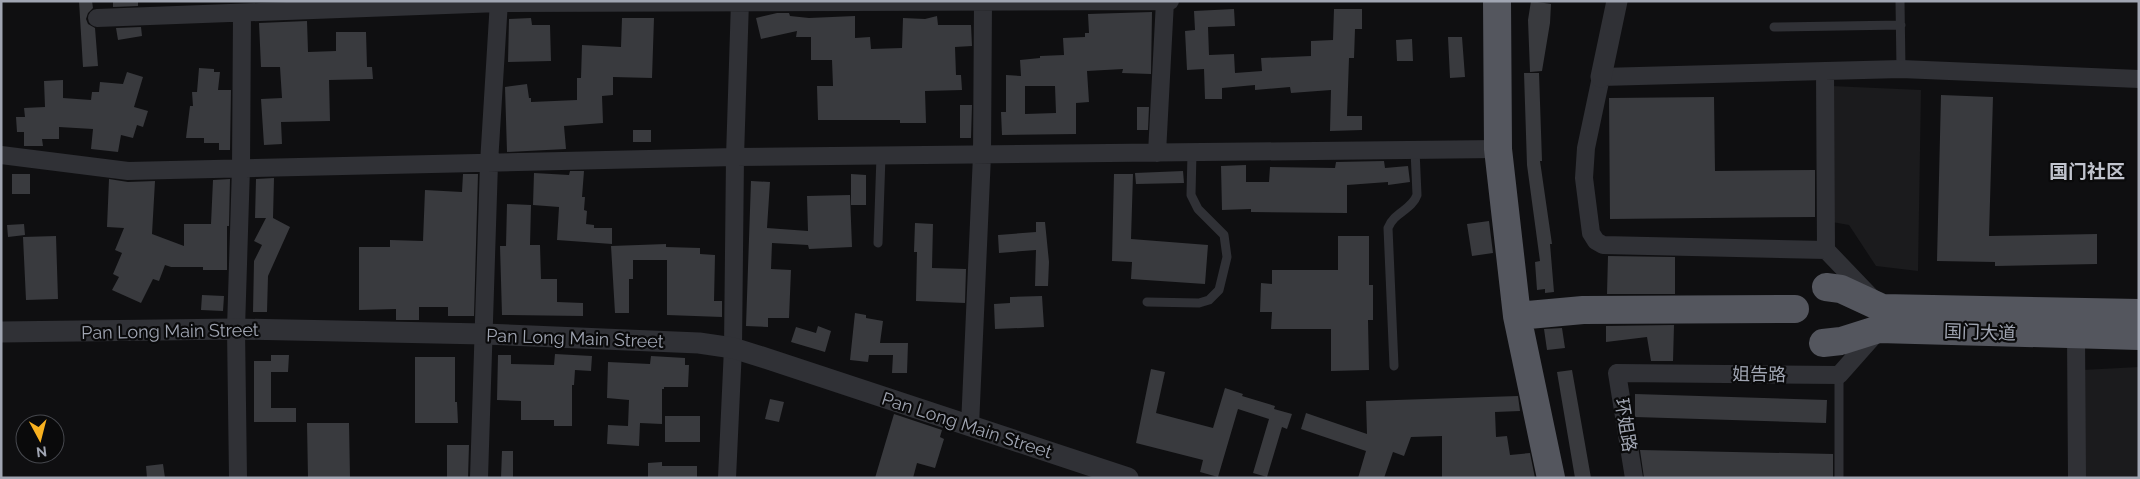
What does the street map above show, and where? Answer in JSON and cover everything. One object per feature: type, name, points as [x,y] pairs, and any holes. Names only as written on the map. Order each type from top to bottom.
[{"type":"highway","points":[[1497,1],[1498,149],[1517,316],[1551,478]]},
{"type":"highway","points":[[1826,287],[1842,295],[1850,312],[1846,329],[1832,341],[1814,341],[1800,331],[1796,323],[1796,309],[1801,297],[1808,291],[1826,287]]},
{"type":"highway","name":"国门大道","points":[[1826,287],[1841,289],[1881,318],[2076,335],[2139,336]]},
{"type":"highway","points":[[1517,316],[1583,310],[1796,309]]},
{"type":"highway","name":"国门大道","points":[[1823,342],[1841,341],[1881,318],[2139,313]]},
{"type":"street","points":[[1157,153],[1165,1]]},
{"type":"street","points":[[97,18],[242,14],[499,2],[1170,1]]},
{"type":"street","points":[[1617,1],[1586,148],[1584,178],[1591,233],[1596,241],[1603,245],[1826,250]]},
{"type":"street","points":[[479,478],[489,163],[499,2]]},
{"type":"street","points":[[727,478],[733,348],[735,157],[740,2]]},
{"type":"street","points":[[970,426],[982,155],[983,2]]},
{"type":"street","points":[[238,478],[236,329],[241,167],[242,14]]},
{"type":"street","points":[[1601,76],[1901,69],[2139,79]]},
{"type":"street","points":[[1825,71],[1826,250],[1881,318],[1839,375]]},
{"type":"street","points":[[1,156],[128,171],[735,157],[1498,149]]},
{"type":"street","name":"Pan Long Main Street","points":[[1,332],[236,329],[484,334],[699,343],[733,348],[1128,478]]},
{"type":"street","points":[[2076,335],[2078,478]]},
{"type":"street","name":"姐告路","points":[[1618,373],[1839,375]]},
{"type":"street","name":"环姐路","points":[[1618,373],[1634,478]]},
{"type":"lane","points":[[1900,1],[1901,69]]},
{"type":"lane","points":[[1774,27],[1901,25]]},
{"type":"lane","points":[[1394,366],[1388,228],[1392,218],[1415,201],[1417,194],[1415,150]]},
{"type":"lane","points":[[1147,302],[1198,303],[1209,300],[1218,290],[1227,258],[1224,235],[1198,209],[1192,195],[1192,153]]},
{"type":"lane","points":[[878,243],[881,156]]},
{"type":"lane","points":[[1839,375],[1839,478]]},
{"type":"shaded area","points":[[1831,86],[1921,90],[1918,271],[1876,266],[1849,225],[1832,222]]},
{"type":"shaded area","points":[[2139,367],[2139,478],[2085,478],[2082,370]]},
{"type":"building","points":[[79,1],[92,1],[93,8],[88,13],[86,19],[88,24],[95,28],[98,66],[83,67]]},
{"type":"building","points":[[113,1],[138,1],[138,6],[113,7]]},
{"type":"building","points":[[1531,1],[1551,4],[1550,23],[1542,71],[1530,72],[1528,20]]},
{"type":"building","points":[[1234,9],[1235,26],[1208,27],[1209,55],[1234,54],[1235,73],[1262,71],[1261,58],[1311,56],[1311,41],[1333,40],[1334,9],[1362,9],[1362,29],[1355,29],[1354,58],[1349,58],[1347,116],[1362,116],[1362,130],[1330,131],[1331,90],[1291,93],[1290,87],[1255,90],[1255,85],[1222,88],[1222,99],[1205,99],[1204,69],[1187,70],[1185,31],[1195,30],[1194,11]]},
{"type":"building","points":[[1152,12],[1151,74],[1122,73],[1123,69],[1087,71],[1089,102],[1076,103],[1076,134],[1002,135],[1001,112],[1006,112],[1006,75],[1021,76],[1020,60],[1040,58],[1040,56],[1064,55],[1063,38],[1085,37],[1085,33],[1089,33],[1088,14]],"holes":[[[1025,86],[1055,86],[1056,113],[1025,114]]]},
{"type":"building","points":[[777,13],[789,13],[790,16],[809,18],[855,16],[855,38],[870,37],[871,49],[902,48],[903,18],[925,19],[937,16],[938,25],[971,25],[972,46],[955,47],[956,75],[961,75],[962,90],[925,91],[926,123],[900,123],[900,120],[818,120],[817,86],[833,86],[832,60],[811,60],[811,37],[796,37],[797,31],[761,39],[756,18]]},
{"type":"building","points":[[531,18],[532,25],[550,25],[551,61],[508,62],[509,19]]},
{"type":"building","points":[[622,18],[654,18],[652,78],[613,77],[613,95],[602,96],[603,123],[564,126],[566,149],[507,152],[505,87],[527,84],[531,102],[577,100],[577,78],[581,78],[582,45],[621,47]]},
{"type":"building","points":[[307,21],[308,52],[336,51],[336,32],[366,32],[367,67],[372,67],[373,79],[329,80],[330,121],[281,122],[282,144],[264,145],[261,99],[282,98],[280,67],[261,67],[259,23]]},
{"type":"building","points":[[141,27],[142,36],[118,40],[116,28]]},
{"type":"building","points":[[1448,37],[1462,37],[1465,77],[1450,78]]},
{"type":"building","points":[[1412,39],[1413,61],[1397,61],[1396,40]]},
{"type":"building","points":[[199,68],[214,69],[214,72],[220,72],[218,90],[231,90],[230,150],[219,150],[219,143],[204,143],[204,138],[186,138],[190,106],[193,106],[192,92],[197,92]]},
{"type":"building","points":[[127,72],[143,77],[134,107],[148,111],[143,127],[137,125],[133,138],[121,135],[118,152],[91,149],[93,129],[59,127],[59,139],[42,139],[43,146],[24,146],[24,132],[17,132],[16,117],[25,117],[24,108],[45,107],[44,81],[63,80],[63,98],[91,100],[92,92],[99,92],[100,82],[123,84]]},
{"type":"building","points":[[1524,73],[1539,73],[1542,161],[1540,161],[1552,244],[1550,244],[1554,292],[1545,293],[1545,289],[1537,290],[1535,262],[1540,261],[1527,165]]},
{"type":"building","points":[[1941,95],[1993,97],[1989,236],[2097,234],[2097,264],[1995,266],[1995,262],[1937,261]]},
{"type":"building","points":[[1714,97],[1715,171],[1815,170],[1815,217],[1610,219],[1609,98]]},
{"type":"building","points":[[960,105],[972,105],[971,138],[960,138]]},
{"type":"building","points":[[1137,107],[1149,107],[1148,130],[1137,130]]},
{"type":"building","points":[[633,130],[651,130],[651,142],[633,142]]},
{"type":"building","points":[[1384,161],[1385,168],[1408,166],[1410,182],[1388,185],[1388,182],[1347,185],[1347,213],[1251,212],[1251,209],[1222,210],[1221,166],[1246,165],[1246,182],[1269,182],[1270,167],[1335,168],[1336,162]]},
{"type":"building","points":[[570,171],[584,171],[582,197],[585,197],[586,224],[594,225],[594,228],[612,228],[612,244],[557,240],[559,207],[533,205],[534,173],[569,175]]},
{"type":"building","points":[[1183,171],[1184,183],[1136,184],[1135,173]]},
{"type":"building","points":[[12,174],[30,174],[30,194],[12,194]]},
{"type":"building","points":[[463,174],[478,174],[474,316],[448,316],[448,307],[419,307],[419,320],[396,320],[396,309],[359,310],[359,247],[390,247],[390,240],[423,241],[425,190],[462,192]]},
{"type":"building","points":[[851,174],[866,175],[866,205],[851,205]]},
{"type":"building","points":[[1114,174],[1133,174],[1131,239],[1208,245],[1205,284],[1131,279],[1132,262],[1112,261]]},
{"type":"building","points":[[274,178],[273,218],[290,227],[268,276],[267,312],[253,312],[254,261],[262,245],[254,241],[266,218],[255,218],[256,179]]},
{"type":"building","points":[[109,179],[128,182],[155,181],[152,234],[184,246],[184,224],[211,224],[213,180],[230,179],[227,270],[203,270],[203,267],[171,267],[165,265],[159,281],[153,279],[141,303],[112,290],[119,277],[113,274],[122,253],[115,250],[124,228],[107,227]]},
{"type":"building","points":[[751,181],[770,182],[767,228],[808,231],[807,196],[850,195],[852,247],[809,249],[808,245],[772,243],[771,269],[791,270],[789,318],[768,318],[768,327],[746,326]]},
{"type":"building","points":[[507,204],[531,205],[530,245],[540,245],[541,279],[557,279],[557,302],[583,303],[583,316],[502,315],[500,246],[506,246]]},
{"type":"building","points":[[1489,221],[1493,253],[1472,256],[1467,224]]},
{"type":"building","points":[[1036,222],[1045,222],[1049,262],[1048,286],[1035,286],[1036,250],[999,253],[998,235],[1036,232]]},
{"type":"building","points":[[915,223],[933,224],[932,268],[966,269],[965,303],[916,301],[917,252],[914,252]]},
{"type":"building","points":[[24,224],[25,235],[8,237],[7,225]]},
{"type":"building","points":[[56,236],[58,299],[26,300],[23,237]]},
{"type":"building","points":[[1338,236],[1369,236],[1369,285],[1373,285],[1373,320],[1368,320],[1369,370],[1331,371],[1331,329],[1271,329],[1272,312],[1260,312],[1261,283],[1272,284],[1272,270],[1338,270]]},
{"type":"building","points":[[666,244],[666,247],[700,248],[700,254],[715,255],[714,301],[722,301],[722,317],[667,315],[667,260],[633,260],[633,279],[629,279],[629,313],[615,313],[611,246]]},
{"type":"building","points":[[1608,256],[1675,257],[1675,294],[1607,294]]},
{"type":"building","points":[[202,295],[224,296],[223,311],[201,310]]},
{"type":"building","points":[[1042,296],[1044,327],[995,329],[994,304],[1010,303],[1010,297]]},
{"type":"building","points":[[855,313],[866,315],[866,318],[883,321],[880,343],[908,343],[907,373],[892,373],[893,355],[869,355],[868,362],[850,360]]},
{"type":"building","points":[[1674,325],[1673,361],[1651,361],[1647,337],[1606,342],[1606,326]]},
{"type":"building","points":[[818,326],[831,331],[825,352],[791,342],[796,327],[816,333]]},
{"type":"building","points":[[1562,328],[1565,348],[1547,350],[1544,329]]},
{"type":"building","points":[[555,354],[592,356],[591,371],[575,370],[574,385],[572,385],[572,426],[554,426],[554,420],[521,420],[521,401],[497,400],[498,355],[511,355],[511,364],[554,365]]},
{"type":"building","points":[[271,355],[289,355],[288,372],[271,372],[271,408],[296,408],[296,422],[254,422],[254,361],[271,361]]},
{"type":"building","points":[[651,356],[685,358],[685,365],[689,365],[688,387],[664,387],[662,389],[662,424],[640,423],[639,446],[607,444],[608,425],[628,426],[629,400],[607,398],[608,362],[650,364]]},
{"type":"building","points":[[415,357],[455,357],[455,402],[457,402],[458,423],[415,423]]},
{"type":"building","points":[[1151,369],[1165,372],[1156,413],[1213,428],[1225,388],[1243,394],[1242,396],[1275,406],[1274,409],[1292,414],[1287,429],[1282,427],[1267,477],[1253,473],[1269,419],[1238,409],[1218,477],[1200,472],[1203,460],[1136,443]]},
{"type":"building","points":[[1572,370],[1591,478],[1575,478],[1557,372]]},
{"type":"building","points":[[1635,394],[1827,400],[1826,423],[1635,417]]},
{"type":"building","points":[[1518,396],[1520,411],[1495,412],[1496,437],[1507,436],[1510,455],[1530,453],[1535,478],[1442,478],[1442,436],[1411,437],[1404,456],[1393,452],[1384,478],[1358,478],[1366,451],[1301,429],[1306,413],[1367,434],[1366,401]]},
{"type":"building","points":[[770,399],[784,402],[779,422],[765,419]]},
{"type":"building","points":[[894,414],[942,430],[940,437],[944,439],[935,468],[917,463],[913,478],[875,478]]},
{"type":"building","points":[[665,416],[700,416],[700,442],[665,442]]},
{"type":"building","points":[[307,423],[349,423],[350,478],[308,478]]},
{"type":"building","points":[[447,445],[469,445],[468,478],[447,478]]},
{"type":"building","points":[[1640,450],[1833,454],[1833,478],[1644,478]]},
{"type":"building","points":[[502,451],[513,451],[513,478],[501,478]]},
{"type":"building","points":[[662,462],[662,466],[697,466],[697,478],[648,478],[648,463]]},
{"type":"building","points":[[163,464],[165,478],[147,478],[146,466]]},
{"type":"district","name":"国门社区","points":[[2087,171]]}]
